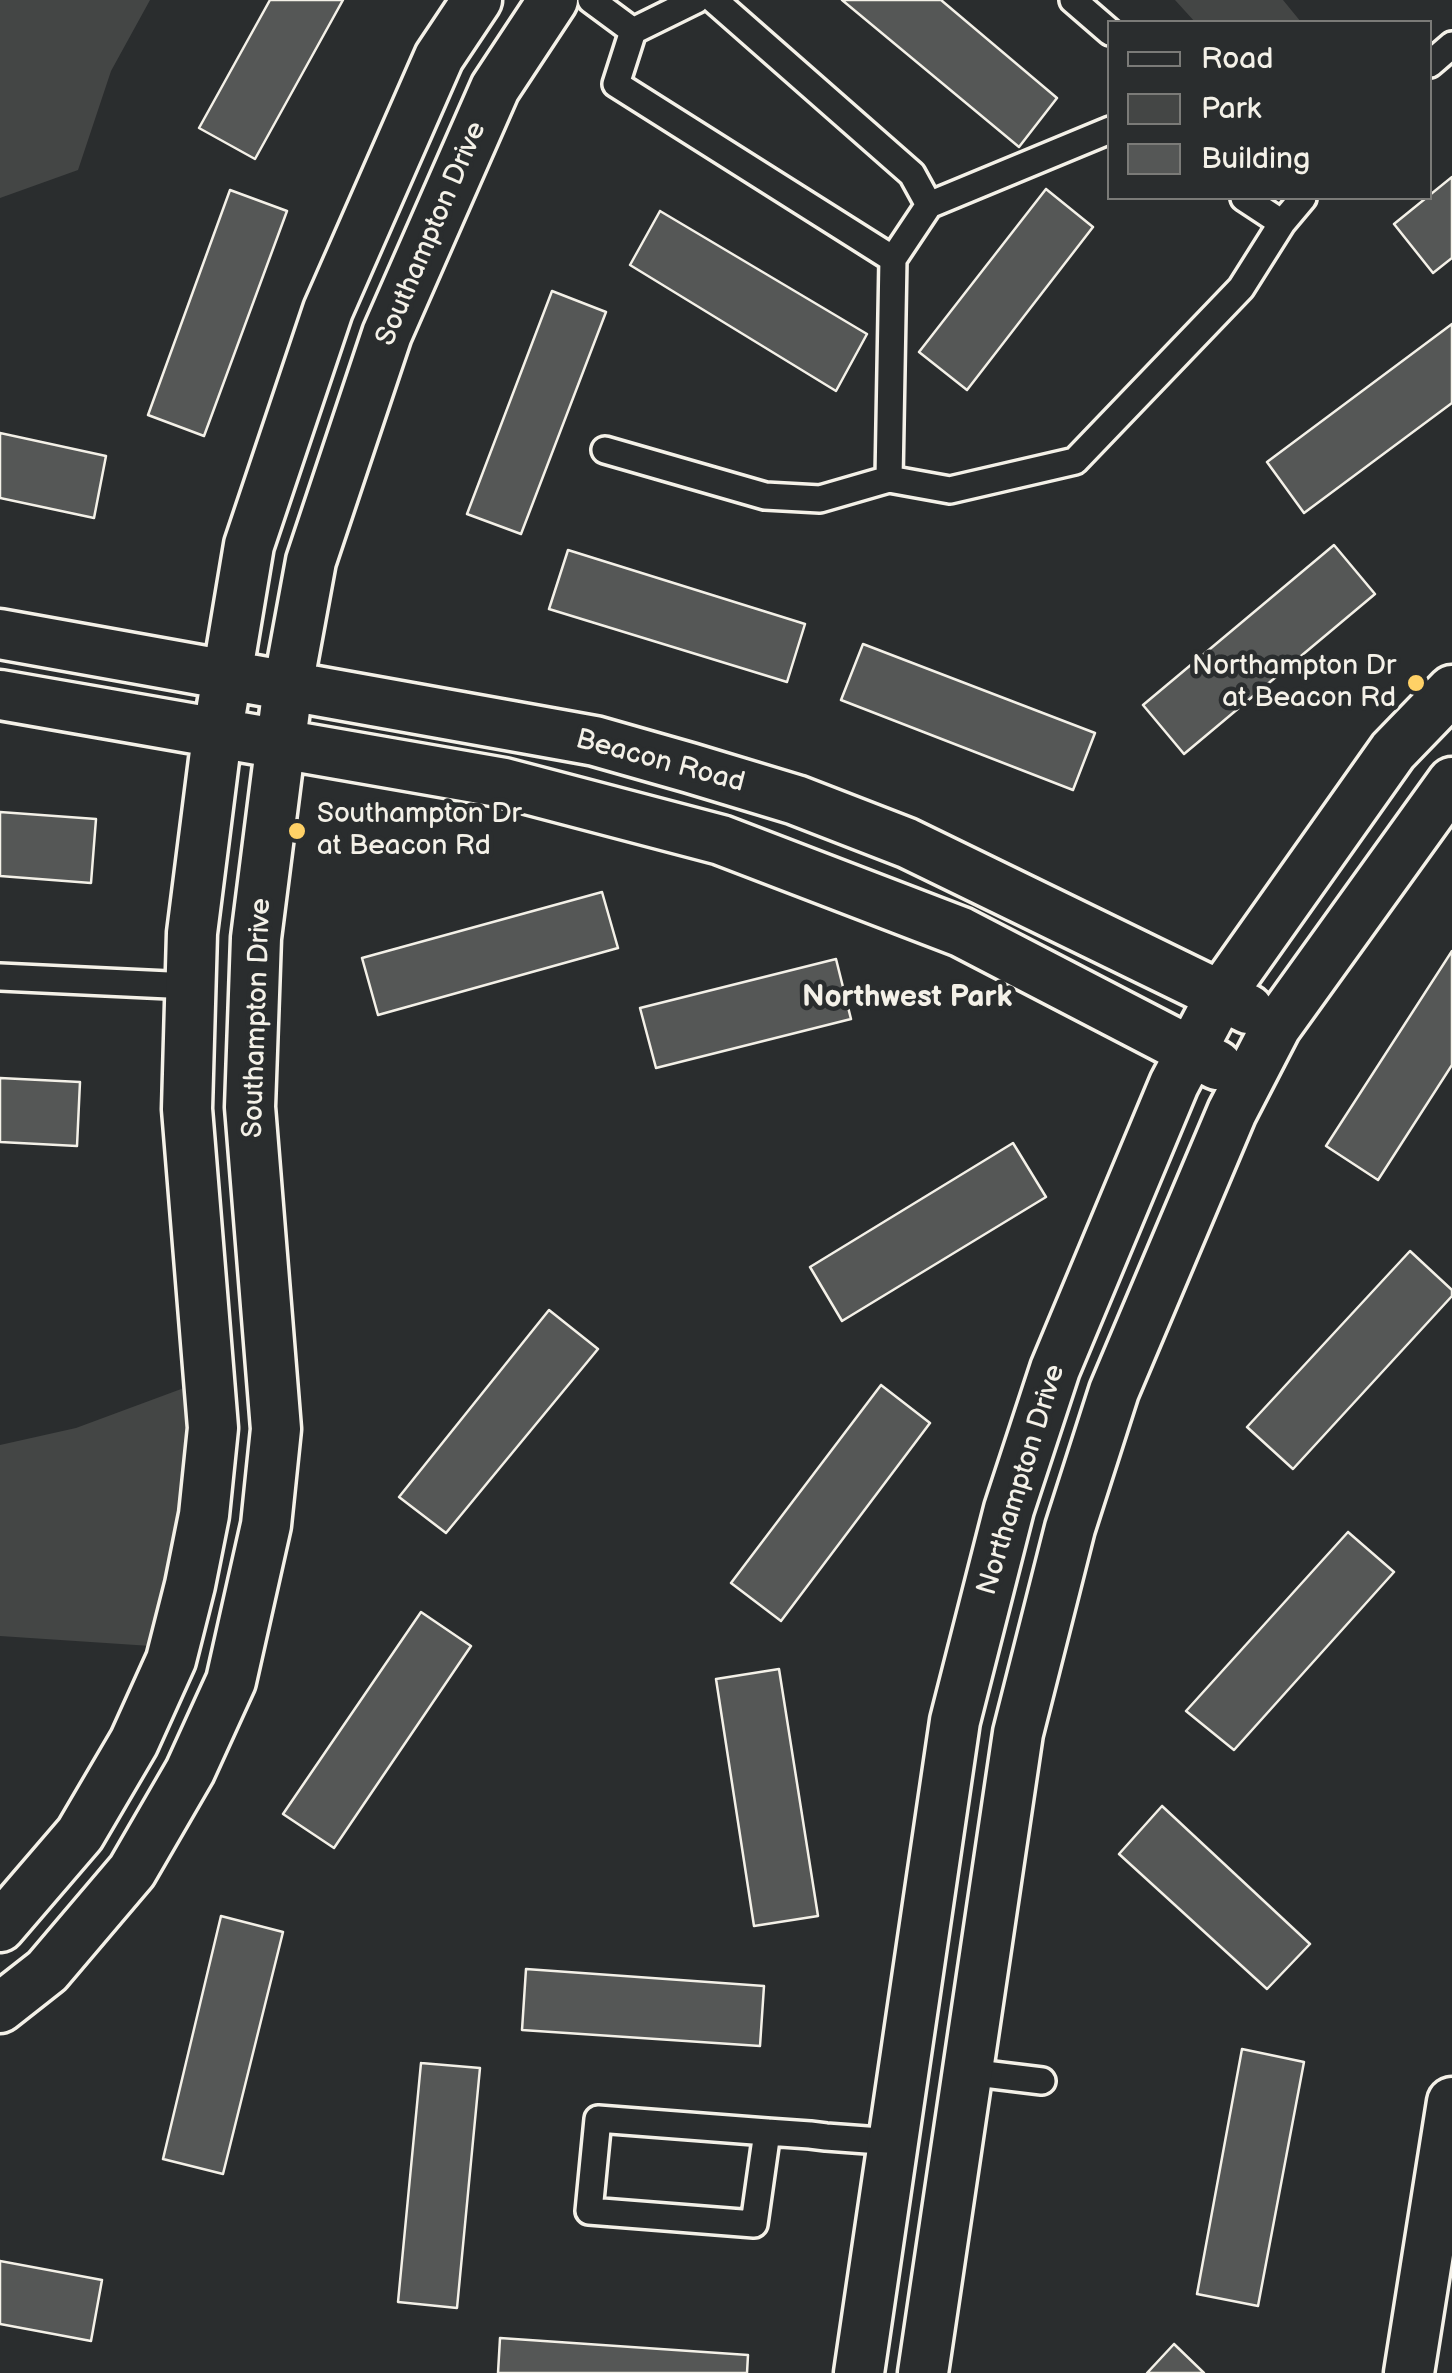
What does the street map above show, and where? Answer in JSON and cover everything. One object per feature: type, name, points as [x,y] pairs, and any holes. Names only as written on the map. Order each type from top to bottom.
[{"type":"street","points":[[0,1927],[80,1834],[134,1742],[171,1660],[190,1585],[204,1515],[213,1428],[187,1109],[192,933],[217,736],[249,544],[328,310],[439,57],[477,0]]},
{"type":"street","name":"Southampton Drive","points":[[0,2008],[46,1971],[132,1871],[190,1771],[231,1681],[266,1525],[276,1430],[250,1107],[256,938],[288,686],[311,560],[387,334],[495,88],[553,0]]},
{"type":"street","name":"Beacon Road","points":[[0,634],[595,741],[796,800],[907,843],[1222,993],[1276,1027]]},
{"type":"street","name":"Northampton Drive","points":[[860,2373],[955,1721],[1008,1510],[1055,1369],[1191,1052],[1222,993],[1393,751],[1452,690]]},
{"type":"street","points":[[0,696],[504,783],[721,840],[961,932],[1248,1080]]},
{"type":"street","points":[[1393,751],[1452,772]]},
{"type":"street","points":[[923,2373],[1018,1733],[1070,1528],[1121,1374],[1177,1236],[1276,1027],[1452,782]]},
{"type":"street","points":[[1408,2373],[1452,2102]]},
{"type":"lane","points":[[591,0],[633,31]]},
{"type":"lane","points":[[696,0],[633,31],[616,84],[893,259]]},
{"type":"lane","points":[[714,0],[912,174],[929,205]]},
{"type":"lane","points":[[1073,0],[1107,29]]},
{"type":"lane","points":[[1432,62],[1452,45]]},
{"type":"lane","points":[[889,479],[893,259],[929,205],[1107,131]]},
{"type":"lane","points":[[1247,200],[1282,223]]},
{"type":"lane","points":[[605,450],[764,496],[820,499],[889,479],[950,490],[1075,461],[1241,288],[1301,200]]},
{"type":"lane","points":[[0,977],[190,986]]},
{"type":"lane","points":[[968,2072],[1042,2081]]},
{"type":"lane","points":[[767,2132],[754,2224],[589,2211],[598,2119],[767,2132],[894,2142]]},
{"type":"green space","points":[[0,0],[150,0],[111,71],[78,170],[0,198]]},
{"type":"green space","points":[[1175,0],[1283,0],[1299,20],[1193,20]]},
{"type":"green space","points":[[192,1385],[185,1509],[151,1646],[0,1636],[0,1445],[76,1428]]},
{"type":"building","points":[[270,0],[343,0],[255,159],[199,128]]},
{"type":"building","points":[[842,0],[941,0],[1057,98],[1019,147]]},
{"type":"building","points":[[1452,177],[1452,258],[1433,273],[1394,224],[1424,200],[1432,200],[1432,193]]},
{"type":"building","points":[[1046,189],[1093,227],[967,390],[919,352]]},
{"type":"building","points":[[230,190],[287,211],[204,436],[148,415]]},
{"type":"building","points":[[660,211],[867,334],[836,391],[630,265]]},
{"type":"building","points":[[552,291],[606,312],[521,534],[467,514]]},
{"type":"building","points":[[1452,324],[1452,403],[1304,513],[1267,462]]},
{"type":"building","points":[[0,433],[106,456],[94,518],[0,498]]},
{"type":"building","points":[[1334,545],[1375,594],[1184,754],[1143,705]]},
{"type":"building","points":[[568,550],[805,624],[787,682],[549,609]]},
{"type":"building","points":[[863,644],[1095,733],[1073,790],[841,700]]},
{"type":"building","points":[[0,812],[96,819],[91,883],[0,876]]},
{"type":"building","points":[[602,892],[618,948],[378,1015],[362,958]]},
{"type":"building","points":[[1452,951],[1452,1065],[1378,1180],[1326,1146]]},
{"type":"building","points":[[836,959],[851,1019],[656,1068],[640,1008]]},
{"type":"building","points":[[0,1078],[80,1082],[77,1146],[0,1142]]},
{"type":"building","points":[[1013,1143],[1046,1197],[842,1321],[810,1267]]},
{"type":"building","points":[[1410,1251],[1452,1290],[1452,1296],[1293,1469],[1247,1427]]},
{"type":"building","points":[[549,1310],[598,1349],[446,1533],[399,1497]]},
{"type":"building","points":[[881,1385],[930,1423],[781,1621],[731,1583]]},
{"type":"building","points":[[1348,1532],[1394,1572],[1234,1750],[1186,1711]]},
{"type":"building","points":[[421,1612],[471,1646],[334,1848],[283,1814]]},
{"type":"building","points":[[779,1669],[818,1916],[754,1926],[716,1679]]},
{"type":"building","points":[[1162,1806],[1310,1944],[1267,1989],[1119,1854]]},
{"type":"building","points":[[221,1916],[283,1932],[223,2174],[163,2159]]},
{"type":"building","points":[[526,1969],[764,1986],[760,2046],[522,2030]]},
{"type":"building","points":[[1242,2049],[1304,2062],[1258,2306],[1197,2294]]},
{"type":"building","points":[[421,2063],[480,2068],[457,2308],[398,2302]]},
{"type":"building","points":[[0,2261],[102,2280],[91,2341],[0,2324]]},
{"type":"building","points":[[500,2338],[748,2355],[747,2373],[498,2373]]},
{"type":"building","points":[[1174,2344],[1204,2373],[1147,2373]]},
{"type":"place","name":"Northampton Dr at Beacon Rd","points":[[1416,683]]},
{"type":"place","name":"Southampton Dr at Beacon Rd","points":[[297,831]]},
{"type":"district","name":"Northwest Park","points":[[907,998]]}]
